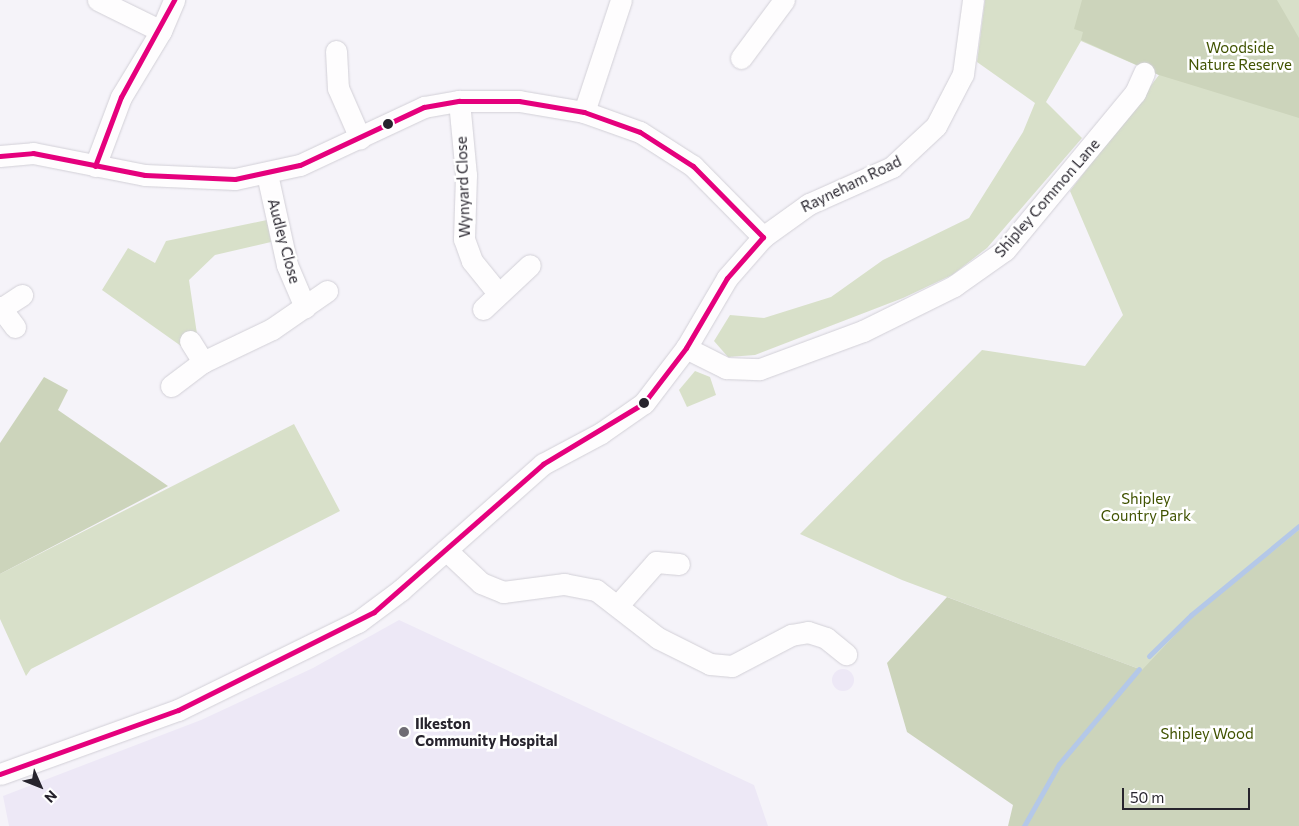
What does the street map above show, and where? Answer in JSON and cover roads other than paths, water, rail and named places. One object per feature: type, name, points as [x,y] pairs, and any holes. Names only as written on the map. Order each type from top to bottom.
[{"type":"street","points":[[98,0],[161,31]]},
{"type":"street","points":[[95,166],[121,97],[161,31],[174,0]]},
{"type":"street","points":[[584,112],[621,0]]},
{"type":"street","name":"Rayneham Road","points":[[686,348],[728,278],[763,237],[809,204],[892,167],[924,140],[944,115],[963,74],[973,0]]},
{"type":"street","points":[[741,58],[777,1]]},
{"type":"street","points":[[336,51],[338,88],[360,138]]},
{"type":"street","name":"Shipley Common Lane","points":[[686,348],[726,368],[760,369],[863,331],[954,286],[1005,250],[1135,93],[1144,73]]},
{"type":"street","points":[[0,156],[33,153],[95,166],[181,180],[267,174],[360,138],[424,107],[459,101],[519,101],[584,112],[640,132],[675,152],[763,237]]},
{"type":"street","name":"Wynyard Close","points":[[459,101],[466,175],[464,239],[472,261],[497,292]]},
{"type":"street","name":"Audley Close","points":[[267,174],[287,265],[305,307]]},
{"type":"street","points":[[483,309],[497,292],[530,265]]},
{"type":"street","name":"Audley Close","points":[[171,386],[203,362],[254,340],[305,307],[327,290]]},
{"type":"street","points":[[15,327],[1,308],[22,295]]},
{"type":"street","points":[[190,341],[203,362]]},
{"type":"street","points":[[0,774],[87,746],[254,676],[374,612],[543,464],[601,433],[644,403],[686,348]]},
{"type":"street","points":[[446,550],[495,590],[512,593],[573,584],[596,590],[619,604],[658,638],[723,666],[749,660],[791,635],[820,625],[846,654]]},
{"type":"street","points":[[619,604],[656,562],[680,564]]},
{"type":"waterway","points":[[1149,656],[1191,615],[1299,526]]},
{"type":"waterway","points":[[1024,826],[1059,764],[1139,669]]},
{"type":"place","name":"Ilkeston Community Hospital","points":[[404,732]]},
{"type":"park label","name":"Woodside Nature Reserve","points":[[1240,56]]},
{"type":"park label","name":"Shipley Country Park","points":[[1146,506]]},
{"type":"park label","name":"Shipley Wood","points":[[1207,734]]}]
